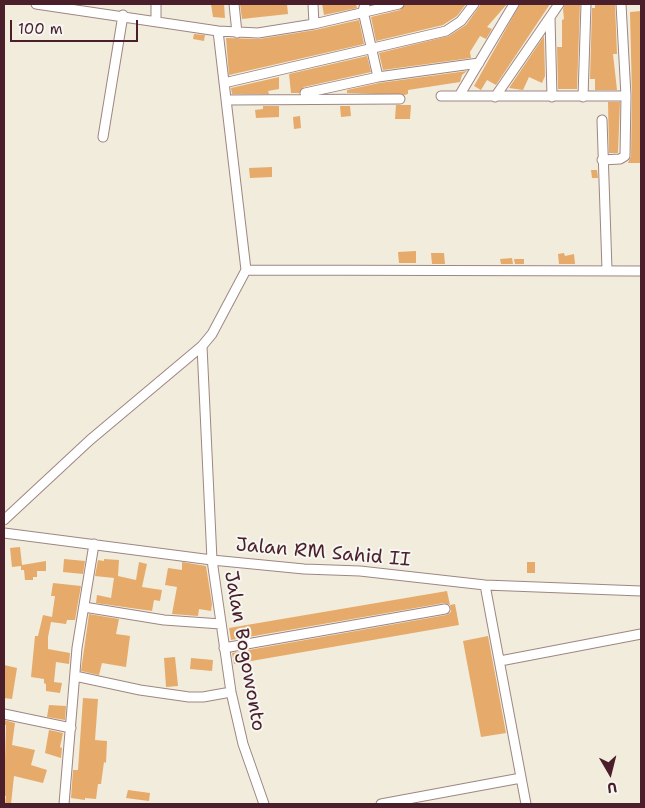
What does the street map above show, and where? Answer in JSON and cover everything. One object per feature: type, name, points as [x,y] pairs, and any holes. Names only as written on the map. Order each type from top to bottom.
[{"type":"street","points":[[36,4],[123,15],[237,33],[266,32],[314,24],[364,8],[399,4]]},
{"type":"street","points":[[156,4],[156,20]]},
{"type":"street","points":[[234,4],[237,33]]},
{"type":"street","points":[[313,4],[314,24]]},
{"type":"street","points":[[224,83],[446,31],[461,21],[474,4]]},
{"type":"street","points":[[459,96],[514,4]]},
{"type":"street","points":[[495,97],[559,4]]},
{"type":"street","points":[[583,98],[586,4]]},
{"type":"street","points":[[602,160],[620,159],[625,156],[626,96],[621,4]]},
{"type":"street","points":[[364,8],[378,77]]},
{"type":"street","points":[[102,137],[123,15]]},
{"type":"street","points":[[550,18],[552,97]]},
{"type":"street","points":[[4,520],[90,440],[202,346],[216,328],[246,270],[218,31]]},
{"type":"street","points":[[305,93],[378,77],[479,63]]},
{"type":"street","points":[[441,96],[583,98],[626,96]]},
{"type":"street","points":[[226,100],[400,99]]},
{"type":"street","points":[[602,120],[607,270]]},
{"type":"street","points":[[246,270],[641,271]]},
{"type":"street","name":"Jalan Bogowonto","points":[[202,346],[212,560],[230,692],[243,744],[264,804]]},
{"type":"street","name":"Jalan RM Sahid II","points":[[4,533],[212,560],[304,569],[360,571],[485,585],[641,591]]},
{"type":"street","points":[[64,804],[75,676],[94,544]]},
{"type":"street","points":[[485,585],[526,804]]},
{"type":"street","points":[[84,607],[164,620],[221,624]]},
{"type":"street","points":[[224,648],[445,609]]},
{"type":"street","points":[[500,661],[641,634]]},
{"type":"street","points":[[75,676],[140,690],[189,697],[203,697],[230,692]]},
{"type":"street","points":[[4,714],[70,728]]},
{"type":"street","points":[[381,804],[521,778]]},
{"type":"building","points":[[211,4],[224,4],[225,18],[213,17]]},
{"type":"building","points":[[240,4],[287,4],[288,14],[242,19]]},
{"type":"building","points":[[322,4],[356,4],[357,8],[324,15]]},
{"type":"building","points":[[405,4],[466,4],[457,16],[443,25],[376,41],[371,17],[400,10]]},
{"type":"building","points":[[481,4],[507,4],[487,27],[492,29],[486,39],[480,36],[470,52],[471,58],[383,70],[379,53],[449,36],[466,25]]},
{"type":"building","points":[[520,4],[550,4],[496,85],[487,80],[481,90],[474,86]]},
{"type":"building","points":[[565,4],[580,4],[577,89],[558,89],[557,47],[562,47],[562,20],[564,19],[563,9]]},
{"type":"building","points":[[595,4],[615,4],[617,54],[613,54],[617,90],[595,90],[595,79],[590,79],[592,8],[595,8]]},
{"type":"building","points":[[641,11],[641,163],[628,163],[631,156],[632,96],[630,12]]},
{"type":"building","points":[[359,20],[364,44],[229,75],[226,38],[259,39],[315,30]]},
{"type":"building","points":[[194,34],[205,35],[204,41],[193,39]]},
{"type":"building","points":[[544,36],[545,76],[542,83],[529,77],[523,90],[509,88]]},
{"type":"building","points":[[367,56],[371,72],[304,87],[299,93],[291,93],[289,74]]},
{"type":"building","points":[[467,71],[462,75],[460,82],[408,90],[408,94],[404,95],[347,93],[347,90],[379,83]]},
{"type":"building","points":[[279,77],[279,89],[268,91],[269,94],[232,94],[231,88]]},
{"type":"building","points":[[608,102],[620,102],[618,153],[609,153]]},
{"type":"building","points":[[396,105],[411,105],[410,119],[395,119]]},
{"type":"building","points":[[263,106],[279,106],[279,117],[256,118],[255,110],[263,109]]},
{"type":"building","points":[[340,106],[350,106],[351,116],[341,117]]},
{"type":"building","points":[[300,116],[301,128],[294,129],[293,117]]},
{"type":"building","points":[[272,167],[272,177],[250,178],[249,168]]},
{"type":"building","points":[[591,170],[597,170],[598,178],[592,178]]},
{"type":"building","points":[[416,251],[416,263],[399,263],[398,252]]},
{"type":"building","points":[[431,253],[444,253],[445,264],[432,264]]},
{"type":"building","points":[[564,253],[565,256],[574,254],[575,264],[559,264],[558,254]]},
{"type":"building","points":[[512,258],[513,264],[501,264],[500,259]]},
{"type":"building","points":[[514,259],[524,259],[524,264],[515,264]]},
{"type":"building","points":[[20,547],[22,565],[46,561],[46,571],[37,571],[37,577],[33,577],[33,580],[25,580],[24,570],[21,570],[21,566],[12,567],[10,548]]},
{"type":"building","points":[[64,559],[85,561],[83,574],[63,572]]},
{"type":"building","points":[[104,559],[119,560],[118,576],[136,580],[139,562],[147,564],[142,587],[162,590],[160,601],[154,600],[152,611],[96,603],[97,595],[111,598],[114,578],[95,576],[98,560],[104,561]]},
{"type":"building","points":[[182,562],[206,566],[212,604],[211,611],[199,609],[198,616],[172,614],[177,587],[165,585],[168,568],[182,570]]},
{"type":"building","points":[[527,562],[535,562],[535,573],[527,573]]},
{"type":"building","points":[[53,583],[81,586],[75,620],[67,620],[66,624],[51,622],[48,637],[48,649],[70,653],[69,664],[56,662],[54,682],[62,683],[60,693],[46,691],[44,679],[31,677],[35,636],[38,636],[43,615],[52,617],[55,596],[51,596]]},
{"type":"building","points":[[447,591],[450,605],[444,603],[231,640],[229,628]]},
{"type":"building","points":[[455,604],[459,625],[234,664],[232,653],[446,615],[451,612],[450,605]]},
{"type":"building","points":[[89,614],[119,619],[116,634],[130,636],[126,667],[102,663],[99,675],[81,671]]},
{"type":"building","points":[[488,636],[506,733],[481,737],[463,641]]},
{"type":"building","points":[[175,657],[178,686],[166,687],[164,658]]},
{"type":"building","points":[[191,658],[213,660],[212,671],[190,669]]},
{"type":"building","points":[[4,665],[17,668],[12,699],[4,698]]},
{"type":"building","points":[[83,698],[98,699],[95,740],[107,741],[106,763],[104,762],[101,784],[98,784],[96,799],[85,798],[85,800],[71,798],[73,770],[78,770]]},
{"type":"building","points":[[49,705],[66,706],[65,720],[47,717]]},
{"type":"building","points":[[4,720],[15,723],[12,745],[35,750],[31,765],[47,770],[43,783],[14,776],[11,804],[5,804],[6,796],[4,796],[6,725],[4,725]]},
{"type":"building","points":[[49,730],[63,733],[60,747],[62,748],[61,758],[45,753]]},
{"type":"building","points":[[128,790],[150,793],[149,801],[126,798]]}]
